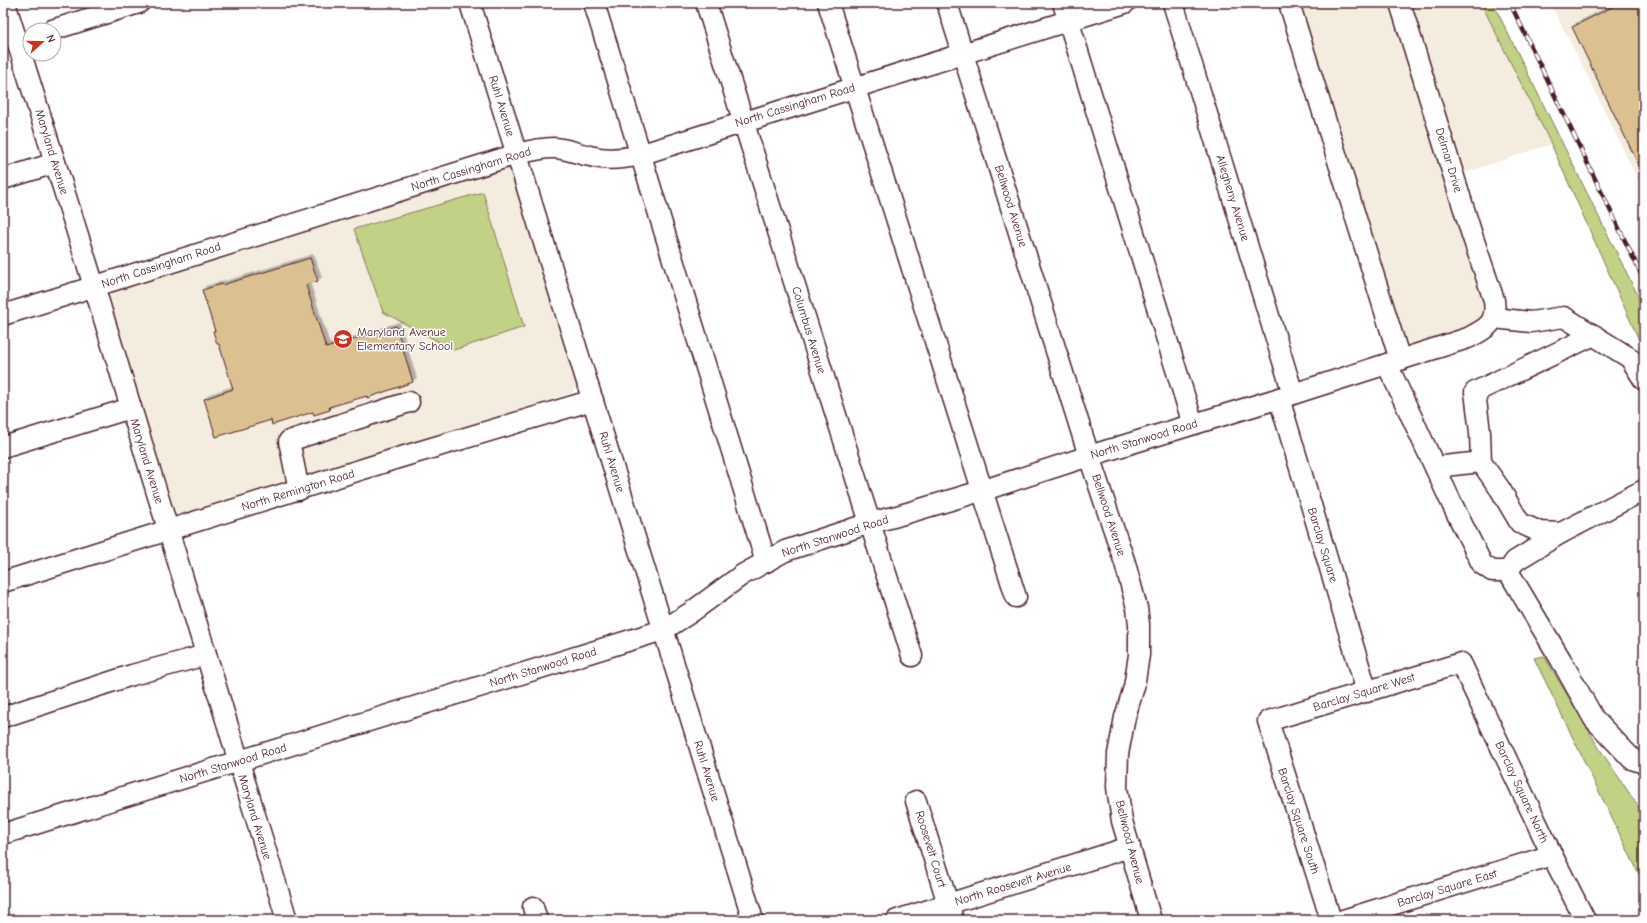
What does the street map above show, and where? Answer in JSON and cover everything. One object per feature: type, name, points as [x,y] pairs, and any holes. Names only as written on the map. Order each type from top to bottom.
[{"type":"street","name":"Maryland Avenue","points":[[5,3],[94,286],[287,920]]},
{"type":"street","points":[[62,27],[139,3]]},
{"type":"street","name":"Ruhl Avenue","points":[[470,3],[753,920]]},
{"type":"street","points":[[594,3],[766,562]]},
{"type":"street","name":"Columbus Avenue","points":[[706,3],[912,656]]},
{"type":"street","points":[[828,3],[1016,597]]},
{"type":"street","name":"Bellwood Avenue","points":[[947,3],[1089,456],[1131,583],[1139,624],[1139,655],[1134,687],[1125,717],[1118,754],[1117,788],[1122,822],[1151,920]]},
{"type":"street","name":"North Cassingham Road","points":[[3,315],[517,154],[538,149],[554,148],[572,151],[591,157],[627,158],[963,53],[1066,12],[1125,3]]},
{"type":"street","name":"Allegheny Avenue","points":[[1173,3],[1286,396]]},
{"type":"street","points":[[1288,3],[1394,362],[1435,467],[1482,564],[1492,571],[1508,571]]},
{"type":"street","name":"Delmar Drive","points":[[1400,3],[1472,235],[1494,300],[1494,318]]},
{"type":"street","points":[[1066,12],[1193,424]]},
{"type":"street","points":[[3,179],[55,163]]},
{"type":"street","points":[[1494,318],[1531,322],[1564,317],[1630,358],[1644,380]]},
{"type":"street","name":"North Stanwood Road","points":[[3,834],[663,630],[690,613],[742,574],[785,551],[870,522],[897,516],[983,491],[1089,456],[1286,396],[1468,338],[1483,330],[1494,318]]},
{"type":"street","points":[[1561,533],[1540,532],[1520,523],[1500,489],[1481,462],[1480,432],[1475,392],[1594,335]]},
{"type":"street","name":"Barclay Square","points":[[1286,396],[1367,692]]},
{"type":"street","name":"North Remington Road","points":[[3,582],[593,400]]},
{"type":"street","points":[[299,490],[289,441],[409,402]]},
{"type":"street","points":[[3,447],[131,408]]},
{"type":"street","points":[[1435,467],[1481,462]]},
{"type":"street","points":[[1508,571],[1515,562],[1561,533],[1644,490]]},
{"type":"street","points":[[1508,571],[1594,719],[1632,759],[1644,763]]},
{"type":"street","points":[[3,717],[132,676],[206,655]]},
{"type":"street","name":"Barclay Square West","points":[[1268,721],[1367,692],[1461,662]]},
{"type":"street","name":"Barclay Square North","points":[[1461,662],[1552,855],[1585,920]]},
{"type":"street","name":"Barclay Square South","points":[[1268,721],[1331,920]]},
{"type":"street","name":"Roosevelt Court","points":[[916,801],[951,912]]},
{"type":"street","name":"North Roosevelt Avenue","points":[[897,920],[951,912],[1130,847]]},
{"type":"street","name":"Barclay Square East","points":[[1343,920],[1552,855]]},
{"type":"shaded area","points":[[1286,3],[1481,3],[1551,144],[1455,176],[1502,328],[1398,363]]},
{"type":"shaded area","points":[[1550,3],[1644,3],[1644,192],[1580,61]]},
{"type":"shaded area","name":"Maryland Avenue Elementary School","points":[[502,166],[512,171],[578,382],[572,393],[180,516],[175,510],[107,296],[115,288]]},
{"type":"green space","points":[[1481,3],[1493,3],[1644,308],[1644,348],[1639,340],[1551,144]]},
{"type":"green space","points":[[483,192],[524,327],[454,350],[383,312],[354,229]]},
{"type":"green space","points":[[1544,656],[1599,748],[1644,815],[1644,884],[1534,658]]},
{"type":"building","points":[[1620,3],[1644,3],[1644,176],[1572,27]]},
{"type":"building","points":[[310,258],[318,281],[306,285],[326,348],[396,326],[413,382],[367,398],[367,396],[329,407],[330,410],[314,415],[313,412],[272,425],[271,420],[216,437],[204,399],[233,389],[219,344],[217,344],[213,331],[215,331],[202,290]]},
{"type":"railway","points":[[1510,3],[1644,280]]},
{"type":"place","name":"Maryland Avenue Elementary School","points":[[343,339]]}]
